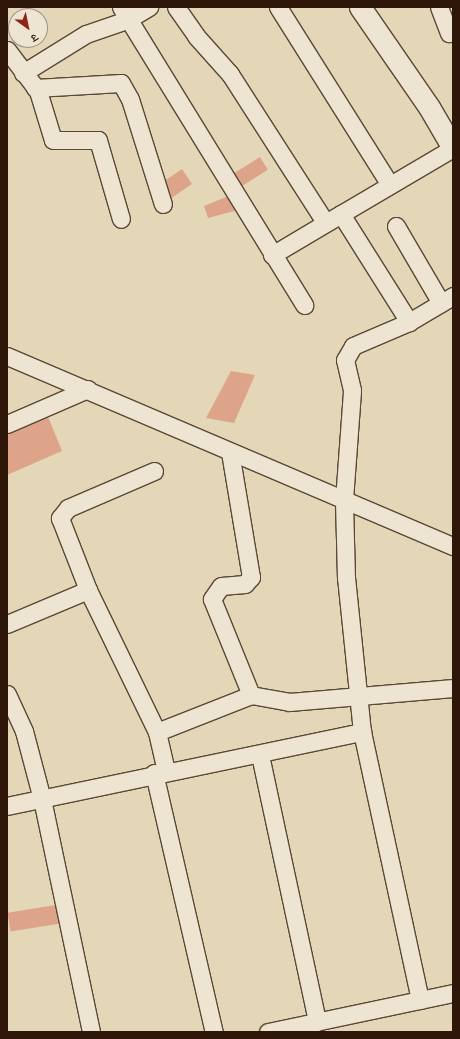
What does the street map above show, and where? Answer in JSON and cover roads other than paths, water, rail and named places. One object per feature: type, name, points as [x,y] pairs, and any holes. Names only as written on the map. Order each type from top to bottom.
[{"type":"street","points":[[23,73],[86,34],[124,13],[149,7]]},
{"type":"street","points":[[176,7],[196,36],[230,74],[325,222]]},
{"type":"street","points":[[278,7],[390,185]]},
{"type":"street","points":[[272,255],[325,222],[453,148],[425,100],[360,7]]},
{"type":"street","points":[[439,7],[449,33]]},
{"type":"street","points":[[124,13],[304,305]]},
{"type":"street","points":[[7,50],[35,88],[53,140],[98,140],[121,219]]},
{"type":"street","points":[[35,88],[121,83],[130,99],[163,204]]},
{"type":"street","points":[[341,214],[409,322]]},
{"type":"street","points":[[396,226],[447,300],[409,322],[375,335],[345,354],[352,390],[344,500],[346,578],[362,732],[420,1000]]},
{"type":"street","points":[[7,356],[88,389],[230,452],[453,546]]},
{"type":"street","points":[[7,424],[88,389]]},
{"type":"street","points":[[230,452],[251,577],[245,584],[221,586],[212,599],[251,695]]},
{"type":"street","points":[[154,471],[62,513],[60,524],[88,590],[157,732],[160,772],[214,1032]]},
{"type":"street","points":[[7,624],[88,590]]},
{"type":"street","points":[[157,732],[251,695],[289,702],[359,698],[453,688]]},
{"type":"street","points":[[7,694],[24,731],[42,799],[91,1032]]},
{"type":"street","points":[[7,806],[160,772],[260,755],[362,732]]},
{"type":"street","points":[[260,755],[317,1022]]},
{"type":"street","points":[[268,1032],[453,993]]}]
